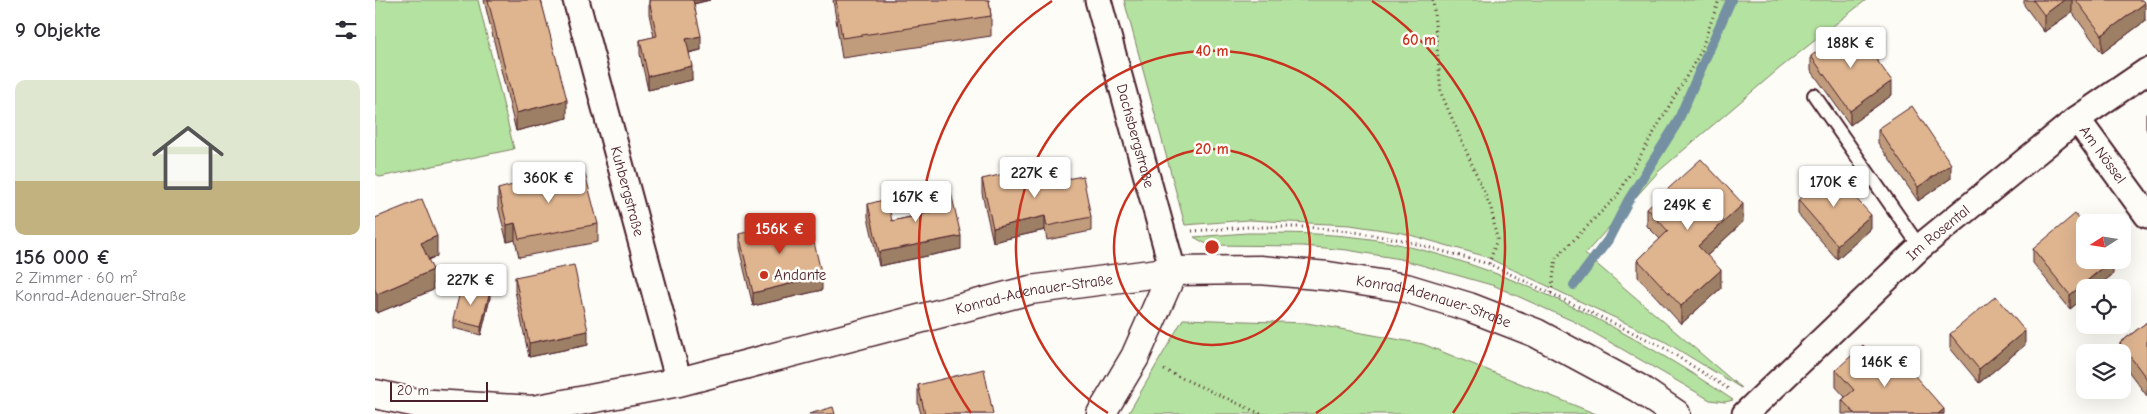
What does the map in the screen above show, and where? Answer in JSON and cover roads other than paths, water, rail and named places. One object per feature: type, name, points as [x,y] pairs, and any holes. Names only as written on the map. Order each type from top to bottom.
[{"type":"main road","name":"Konrad-Adenauer-Straße","points":[[375,394],[417,403],[533,410],[679,382],[1030,290],[1173,272],[1260,270],[1328,276],[1406,288],[1469,307],[1536,333],[1638,388],[1676,414]]},
{"type":"main road","points":[[1101,414],[1135,357],[1173,272]]},
{"type":"street","name":"Kuhbergstraße","points":[[576,0],[679,382]]},
{"type":"street","name":"Dachsbergstraße","points":[[1098,0],[1173,272]]},
{"type":"street","name":"Im Rosental","points":[[1749,410],[1920,247],[2077,119],[2147,71]]},
{"type":"street","name":"Am Nössel","points":[[2077,119],[2147,215]]},
{"type":"lane","points":[[1813,95],[1920,247]]},
{"type":"waterway","points":[[1574,285],[1608,240],[1628,201],[1677,123],[1731,0]]},
{"type":"place","name":"Andante","points":[[764,275]]}]
